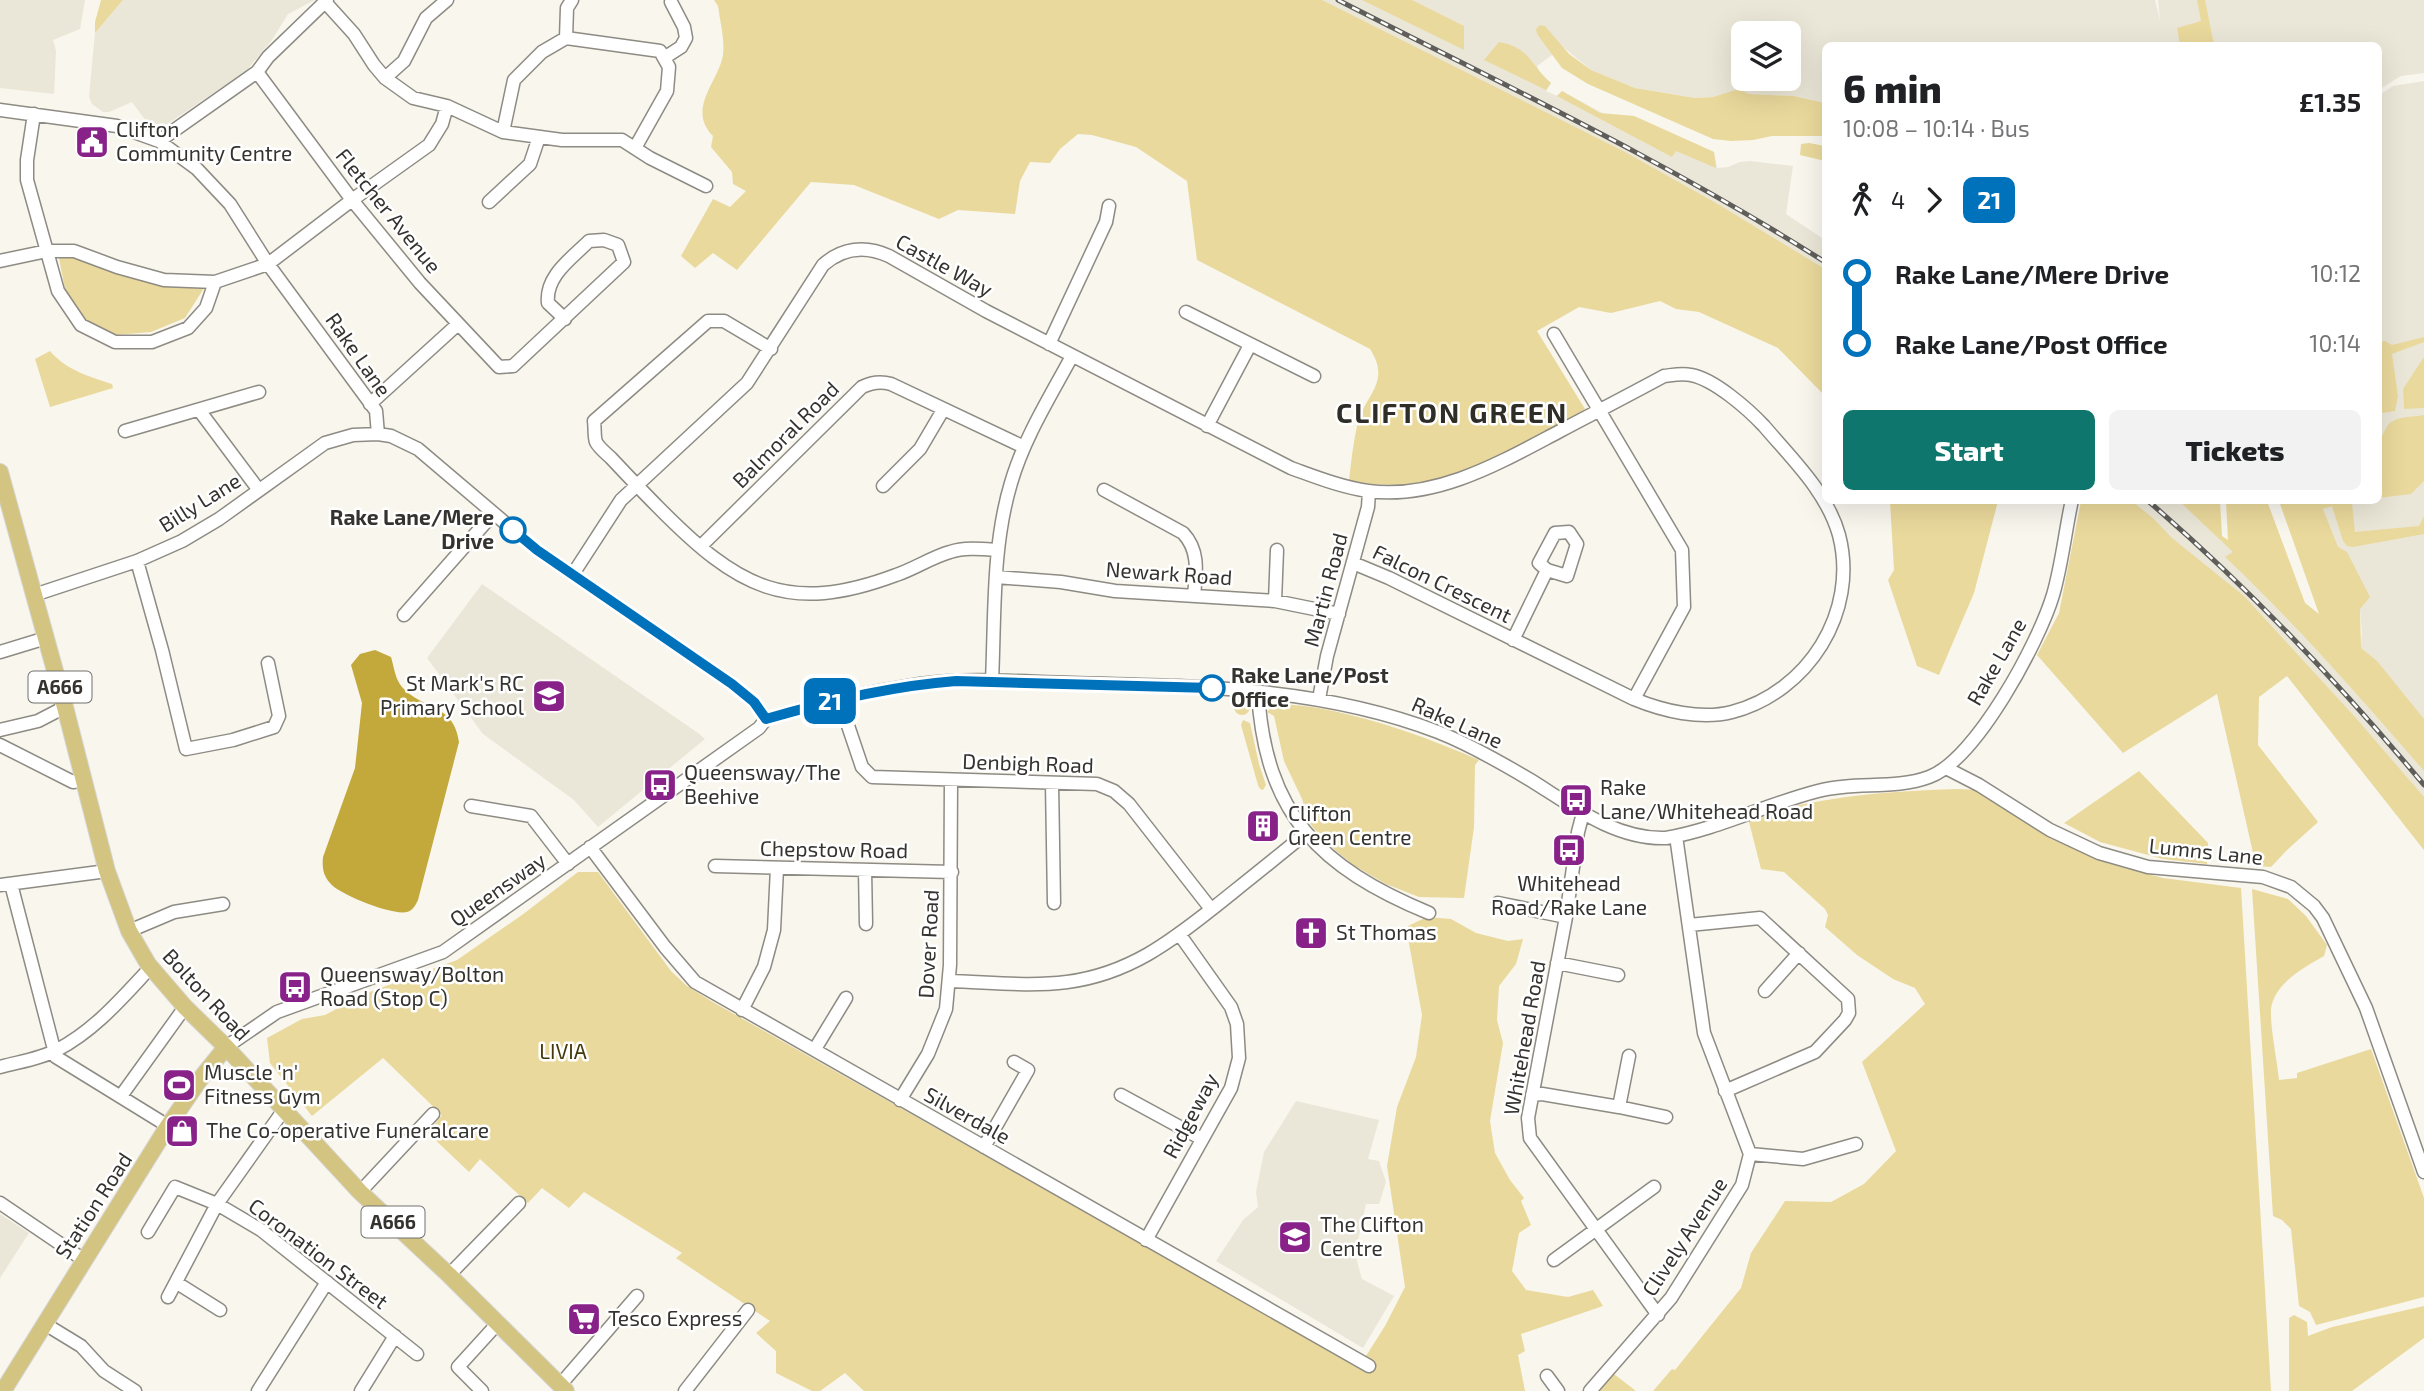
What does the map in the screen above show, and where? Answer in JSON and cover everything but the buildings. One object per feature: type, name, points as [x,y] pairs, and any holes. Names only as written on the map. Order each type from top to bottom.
[{"type":"main road","name":"Bolton Road","points":[[0,472],[107,871],[129,931],[150,968],[360,1192],[449,1275],[563,1388]]},
{"type":"main road","name":"Station Road","points":[[3,1388],[169,1126],[201,1078],[226,1047]]},
{"type":"street","points":[[385,78],[404,61],[426,18],[447,0]]},
{"type":"street","points":[[566,38],[567,8],[572,0]]},
{"type":"street","points":[[159,141],[257,72],[268,57],[326,1],[354,34],[385,78],[413,98],[447,106],[503,132],[562,140],[622,140],[706,186]]},
{"type":"street","points":[[664,58],[681,47],[686,38],[684,27],[671,2]]},
{"type":"street","points":[[503,132],[514,80],[542,52],[566,38],[660,51],[669,67],[667,91],[635,148]]},
{"type":"street","name":"Fletcher Avenue","points":[[257,72],[352,200],[421,283],[499,367],[513,366],[565,319]]},
{"type":"street","points":[[0,261],[47,251],[74,251],[164,280],[215,282],[268,264],[429,145],[442,124],[447,106]]},
{"type":"street","name":"Rake Lane","points":[[0,110],[117,126],[159,141],[197,169],[230,204],[268,264],[376,411],[378,434]]},
{"type":"street","points":[[34,114],[27,160],[27,180],[58,291],[81,326],[115,342],[152,342],[188,328],[206,308],[215,282]]},
{"type":"street","points":[[489,202],[530,164],[539,137]]},
{"type":"street","points":[[1049,344],[1106,222],[1109,206]]},
{"type":"street","points":[[604,240],[618,245],[624,262],[565,319],[548,303],[547,293],[552,278],[589,241],[604,240]]},
{"type":"street","name":"Castle Way","points":[[573,574],[621,500],[747,383],[823,265],[844,252],[860,249],[875,250],[889,256],[986,311],[1291,468],[1330,482],[1369,491],[1440,485],[1487,470],[1600,410]]},
{"type":"street","points":[[1186,312],[1314,376]]},
{"type":"street","points":[[771,349],[724,321],[708,321],[594,421],[596,443],[677,526],[720,563],[775,590],[809,596],[864,587],[950,552],[998,550]]},
{"type":"street","points":[[370,404],[458,324]]},
{"type":"street","points":[[1554,334],[1682,550],[1684,607],[1634,699]]},
{"type":"street","points":[[1207,426],[1250,345]]},
{"type":"street","points":[[992,681],[996,577],[1002,518],[1024,447],[1072,356]]},
{"type":"street","name":"Falcon Crescent","points":[[1600,410],[1664,376],[1693,375],[1717,387],[1757,419],[1800,468],[1822,499]]},
{"type":"street","name":"Balmoral Road","points":[[701,546],[862,387],[879,382],[891,384],[1024,447]]},
{"type":"street","points":[[125,431],[258,392]]},
{"type":"street","points":[[199,410],[258,489]]},
{"type":"street","points":[[883,486],[920,449],[943,410]]},
{"type":"street","points":[[378,434],[391,436],[418,449],[537,550],[732,684],[754,702],[766,719]]},
{"type":"street","name":"Billy Lane","points":[[34,594],[137,561],[201,531],[325,443],[353,435],[378,434]]},
{"type":"street","points":[[1104,489],[1183,533],[1191,541],[1195,550],[1194,596]]},
{"type":"street","name":"Martin Road","points":[[1319,699],[1320,684],[1368,507],[1369,491]]},
{"type":"street","name":"Falcon Crescent","points":[[1353,563],[1389,578],[1634,699],[1672,712],[1731,713],[1786,686],[1814,657],[1830,630],[1842,584],[1842,552],[1831,512],[1825,504]]},
{"type":"street","name":"Rake Lane","points":[[766,719],[839,699],[921,684],[992,681],[1166,685],[1319,699],[1382,712],[1441,733],[1500,762],[1583,813],[1640,837],[1676,836],[1827,788],[1904,783],[1926,778],[1946,768],[1978,732],[2016,675],[2035,639],[2053,594],[2071,504]]},
{"type":"street","points":[[404,615],[494,513]]},
{"type":"street","points":[[1275,601],[1277,550]]},
{"type":"street","points":[[137,561],[186,749],[233,740],[274,727],[279,716],[268,663]]},
{"type":"street","name":"Falcon Crescent","points":[[1513,640],[1547,570]]},
{"type":"street","name":"Newark Road","points":[[996,577],[1061,582],[1115,592],[1275,601],[1339,614]]},
{"type":"street","points":[[0,652],[46,638]]},
{"type":"street","points":[[1258,692],[1262,733],[1274,779],[1305,834],[1344,869],[1387,895],[1429,913]]},
{"type":"street","name":"Denbigh Road","points":[[839,699],[862,767],[868,775],[877,779],[1097,783],[1114,791],[1129,804],[1211,909]]},
{"type":"street","points":[[0,730],[38,721],[65,707]]},
{"type":"street","name":"Queensway","points":[[226,1047],[277,1012],[443,952],[759,728],[766,719]]},
{"type":"street","points":[[0,745],[73,782],[84,780]]},
{"type":"street","name":"Lumns Lane","points":[[1946,768],[1979,785],[2050,830],[2099,853],[2148,867],[2263,877],[2285,883],[2302,894],[2319,912],[2355,983],[2424,1172]]},
{"type":"street","name":"Dover Road","points":[[900,1100],[928,1054],[946,1009],[952,872],[951,780]]},
{"type":"street","points":[[1052,783],[1054,903]]},
{"type":"street","points":[[471,807],[531,816],[568,864]]},
{"type":"street","name":"Whitehead Road","points":[[1583,813],[1528,1118],[1530,1138],[1658,1315]]},
{"type":"street","points":[[949,981],[1042,984],[1070,982],[1105,973],[1149,956],[1180,935],[1305,834]]},
{"type":"street","points":[[1676,836],[1704,1032],[1749,1154],[1803,1159],[1856,1144]]},
{"type":"street","name":"Silverdale","points":[[590,847],[665,947],[695,982],[1369,1366]]},
{"type":"street","name":"Chepstow Road","points":[[715,866],[952,872]]},
{"type":"street","points":[[742,1010],[764,967],[774,930],[777,868]]},
{"type":"street","points":[[865,870],[866,924]]},
{"type":"street","points":[[107,871],[6,885],[56,1057],[169,1126]]},
{"type":"street","points":[[1498,903],[1566,917]]},
{"type":"street","points":[[129,931],[174,912],[223,904]]},
{"type":"street","points":[[1689,926],[1760,918],[1848,999],[1849,1013],[1815,1052],[1725,1091]]},
{"type":"street","name":"Ridgeway","points":[[1146,1240],[1231,1088],[1239,1058],[1237,1024],[1231,1007],[1180,935]]},
{"type":"street","points":[[1765,991],[1799,953]]},
{"type":"street","points":[[1558,963],[1618,975]]},
{"type":"street","points":[[0,1067],[55,1051],[97,1024],[150,968]]},
{"type":"street","points":[[815,1049],[846,998]]},
{"type":"street","points":[[121,1096],[185,1007]]},
{"type":"street","points":[[1619,1107],[1629,1056]]},
{"type":"street","points":[[984,1147],[1028,1070],[1014,1062]]},
{"type":"street","points":[[1532,1095],[1542,1094],[1666,1117]]},
{"type":"street","points":[[1121,1095],[1202,1139]]},
{"type":"street","points":[[168,1297],[217,1204],[283,1111]]},
{"type":"street","points":[[360,1192],[433,1114]]},
{"type":"street","name":"Clively Avenue","points":[[1590,1391],[1658,1315],[1742,1185],[1749,1154]]},
{"type":"street","name":"Coronation Street","points":[[148,1232],[174,1187],[217,1204],[261,1230],[417,1354]]},
{"type":"street","points":[[1554,1260],[1654,1187]]},
{"type":"street","points":[[0,1203],[84,1260]]},
{"type":"street","points":[[449,1275],[519,1203]]},
{"type":"street","points":[[258,1391],[327,1282]]},
{"type":"street","points":[[177,1283],[220,1310]]},
{"type":"street","points":[[563,1388],[636,1296]]},
{"type":"street","points":[[685,1391],[748,1310]]},
{"type":"street","points":[[482,1391],[458,1367],[498,1323]]},
{"type":"street","points":[[45,1324],[81,1346],[104,1371],[135,1391]]},
{"type":"street","name":"Coronation Street","points":[[360,1391],[395,1336]]},
{"type":"street","points":[[1547,1376],[1558,1391]]},
{"type":"shaded area","points":[[0,0],[85,0],[80,29],[53,40],[56,51],[54,94],[0,88]]},
{"type":"shaded area","points":[[123,0],[315,0],[288,14],[272,40],[246,71],[157,129],[148,124],[132,102],[103,112],[92,104],[89,97],[95,33]]},
{"type":"shaded area","points":[[1280,0],[2155,0],[2160,20],[2158,0],[2424,0],[2424,73],[2401,76],[2382,88],[2382,42],[1822,42],[1822,102],[1794,96],[1749,94],[1742,91],[1801,91],[1801,21],[1731,21],[1731,91],[1735,91],[1713,97],[1695,98],[1635,88],[1591,70],[1563,47],[1537,66],[1540,74],[1551,83],[1546,91],[1557,96],[1562,91],[1606,115],[1634,116],[1714,152],[1717,168],[1750,161],[1793,166],[1786,214],[1822,238],[1822,278]]},
{"type":"shaded area","points":[[2424,81],[2424,850],[2266,649],[2153,518],[2136,504],[2182,504],[2360,648],[2360,609],[2321,504],[2382,504],[2382,93],[2393,86]]},
{"type":"shaded area","name":"St Mark's RC Primary School","points":[[482,584],[705,739],[598,827],[574,800],[483,734],[427,658]]},
{"type":"shaded area","points":[[375,650],[391,657],[396,677],[402,687],[451,720],[459,742],[418,900],[414,908],[407,912],[390,911],[343,893],[330,883],[323,868],[323,857],[355,768],[362,703],[351,665],[360,654]]},
{"type":"shaded area","name":"The Clifton Centre","points":[[1296,1101],[1379,1120],[1368,1159],[1379,1161],[1386,1182],[1379,1204],[1366,1204],[1355,1254],[1362,1279],[1394,1296],[1363,1348],[1216,1261],[1243,1220],[1258,1207],[1256,1192],[1264,1152]]},
{"type":"shaded area","points":[[0,1214],[29,1233],[0,1278]]},
{"type":"green space","points":[[101,0],[123,0],[95,33],[95,22]]},
{"type":"green space","points":[[714,0],[1322,0],[1625,152],[1822,267],[1822,393],[1778,348],[1699,312],[1676,309],[1660,301],[1611,313],[1579,307],[1537,331],[1585,409],[1531,442],[1473,468],[1443,478],[1381,485],[1349,481],[1360,415],[1377,380],[1376,361],[1370,349],[1197,260],[1187,181],[1136,147],[1092,135],[1078,134],[1060,149],[1050,163],[1030,162],[1020,181],[1015,214],[958,210],[939,219],[854,185],[811,182],[737,270],[713,253],[695,268],[681,256],[713,199],[730,207],[746,191],[733,184],[732,172],[711,147],[713,136],[703,116],[706,95],[723,55],[718,6]]},
{"type":"green space","points":[[1362,0],[1412,0],[1464,26],[1464,50]]},
{"type":"green space","points":[[2197,0],[2205,0],[2213,42],[2179,42],[2177,28],[2201,21]]},
{"type":"green space","points":[[1540,25],[1545,26],[1569,54],[1591,70],[1635,88],[1695,98],[1743,91],[1749,94],[1794,96],[1822,102],[1822,136],[1772,136],[1731,141],[1713,139],[1588,84],[1562,68],[1536,29]]},
{"type":"green space","points":[[1499,42],[1517,48],[1529,58],[1551,83],[1546,90],[1484,60]]},
{"type":"green space","points":[[1562,91],[1600,113],[1634,116],[1714,152],[1716,168],[1676,151],[1672,157],[1557,96]]},
{"type":"green space","points":[[1801,144],[1822,145],[1822,160],[1800,155]]},
{"type":"green space","points":[[58,253],[114,272],[206,285],[185,318],[151,332],[115,335],[84,320],[65,289]]},
{"type":"green space","points":[[2424,337],[2424,342],[2392,354],[2398,396],[2395,411],[2383,413],[2382,341],[2392,345]]},
{"type":"green space","points":[[50,351],[71,368],[112,384],[113,388],[50,407],[35,359]]},
{"type":"green space","points":[[2424,357],[2424,408],[2404,409],[2403,389]]},
{"type":"green space","points":[[2424,415],[2424,481],[2411,494],[2382,498],[2382,435],[2391,422]]},
{"type":"green space","points":[[1890,504],[1997,504],[1974,593],[1939,675],[1917,666],[1888,580],[1894,570]]},
{"type":"green space","points":[[2080,504],[2136,504],[2172,538],[2244,596],[2424,797],[2424,850],[2287,676],[2259,697],[2258,745],[2318,822],[2271,867],[2256,866],[2217,694],[2123,753],[2037,655],[2059,613]]},
{"type":"green space","points":[[2182,504],[2220,504],[2222,536],[2228,540],[2226,504],[2268,504],[2305,603],[2319,614],[2280,504],[2352,504],[2355,532],[2419,526],[2424,516],[2424,534],[2353,547],[2347,546],[2343,541],[2332,506],[2323,509],[2338,547],[2347,552],[2370,597],[2360,609],[2361,648],[2377,661],[2424,719],[2424,771],[2352,688],[2225,557],[2233,552]]},
{"type":"green space","points":[[1239,699],[1245,699],[1250,707],[1248,713],[1239,715],[1234,710],[1234,704]]},
{"type":"green space","points":[[1275,703],[1322,709],[1387,725],[1479,760],[1475,765],[1474,827],[1464,898],[1419,897],[1386,884],[1353,865],[1322,839],[1302,813],[1303,801],[1284,761],[1274,716],[1267,712]]},
{"type":"green space","points":[[1243,720],[1250,723],[1266,785],[1263,790],[1258,785],[1241,725]]},
{"type":"green space","points":[[2139,771],[2208,843],[2207,864],[2163,859],[2100,842],[2064,823]]},
{"type":"green space","points":[[1980,790],[2051,839],[2107,863],[2163,878],[2241,888],[2271,1391],[1653,1391],[1672,1369],[1675,1370],[1741,1288],[1751,1253],[1785,1201],[1831,1202],[1864,1184],[1896,1151],[1862,1062],[1925,1004],[1915,988],[1893,979],[1857,955],[1825,927],[1828,915],[1825,909],[1784,872],[1761,869],[1748,818],[1799,805],[1852,796]]},
{"type":"green space","name":"LIVIA","points":[[578,872],[598,872],[671,971],[687,986],[1359,1367],[1385,1326],[1405,1287],[1387,1166],[1397,1107],[1416,1057],[1422,1015],[1408,926],[1427,917],[1451,919],[1476,933],[1508,941],[1523,939],[1516,964],[1499,986],[1497,1020],[1503,1043],[1490,1121],[1495,1153],[1524,1198],[1521,1201],[1531,1225],[1519,1233],[1512,1271],[1526,1290],[1568,1297],[1593,1290],[1603,1306],[1521,1334],[1525,1351],[1518,1355],[1525,1391],[864,1391],[845,1373],[820,1391],[812,1391],[776,1373],[776,1351],[756,1333],[770,1321],[676,1258],[682,1253],[584,1192],[569,1208],[542,1188],[528,1203],[480,1159],[469,1172],[428,1133],[442,1115],[383,1058],[312,1116],[270,1063],[267,1038],[302,1019],[325,1015],[367,993],[457,960]]},
{"type":"green space","points":[[2252,889],[2288,899],[2306,916],[2327,945],[2324,956],[2292,977],[2273,1000],[2272,1025],[2279,1080],[2297,1078],[2297,1073],[2371,1049],[2424,1198],[2424,1297],[2316,1325],[2310,1312],[2299,1306],[2291,1229],[2273,1216]]},
{"type":"green space","points":[[2424,1306],[2424,1338],[2352,1391],[2289,1391],[2289,1318],[2294,1315],[2307,1322],[2308,1336],[2332,1327]]},
{"type":"green space","points":[[1614,1374],[1636,1391],[1599,1391]]},
{"type":"railway","points":[[1338,0],[1646,158],[1822,260]]},
{"type":"railway","points":[[2151,504],[2292,637],[2424,785]]},
{"type":"bus line","name":"21","points":[[513,530],[537,550],[732,684],[754,702],[766,719],[839,699],[921,684],[956,681],[1212,688]]},
{"type":"place","name":"Clifton Community Centre","points":[[92,142]]},
{"type":"place","name":"Rake Lane/Mere Drive","points":[[513,530]]},
{"type":"place","name":"Rake Lane/Post Office","points":[[1212,688]]},
{"type":"place","name":"St Mark's RC Primary School","points":[[549,696]]},
{"type":"place","name":"Queensway/The Beehive","points":[[660,785]]},
{"type":"place","name":"Rake Lane/Whitehead Road","points":[[1576,800]]},
{"type":"place","name":"Clifton Green Centre","points":[[1263,826]]},
{"type":"place","name":"Whitehead Road/Rake Lane","points":[[1569,850]]},
{"type":"place","name":"St Thomas","points":[[1311,933]]},
{"type":"place","name":"Queensway/Bolton Road (Stop C)","points":[[295,987]]},
{"type":"place","name":"Muscle 'n' Fitness Gym","points":[[179,1085]]},
{"type":"place","name":"The Co-operative Funeralcare","points":[[182,1131]]},
{"type":"place","name":"The Clifton Centre","points":[[1295,1237]]},
{"type":"place","name":"Tesco Express","points":[[584,1319]]},
{"type":"district","name":"CLIFTON GREEN","points":[[1452,413]]}]
